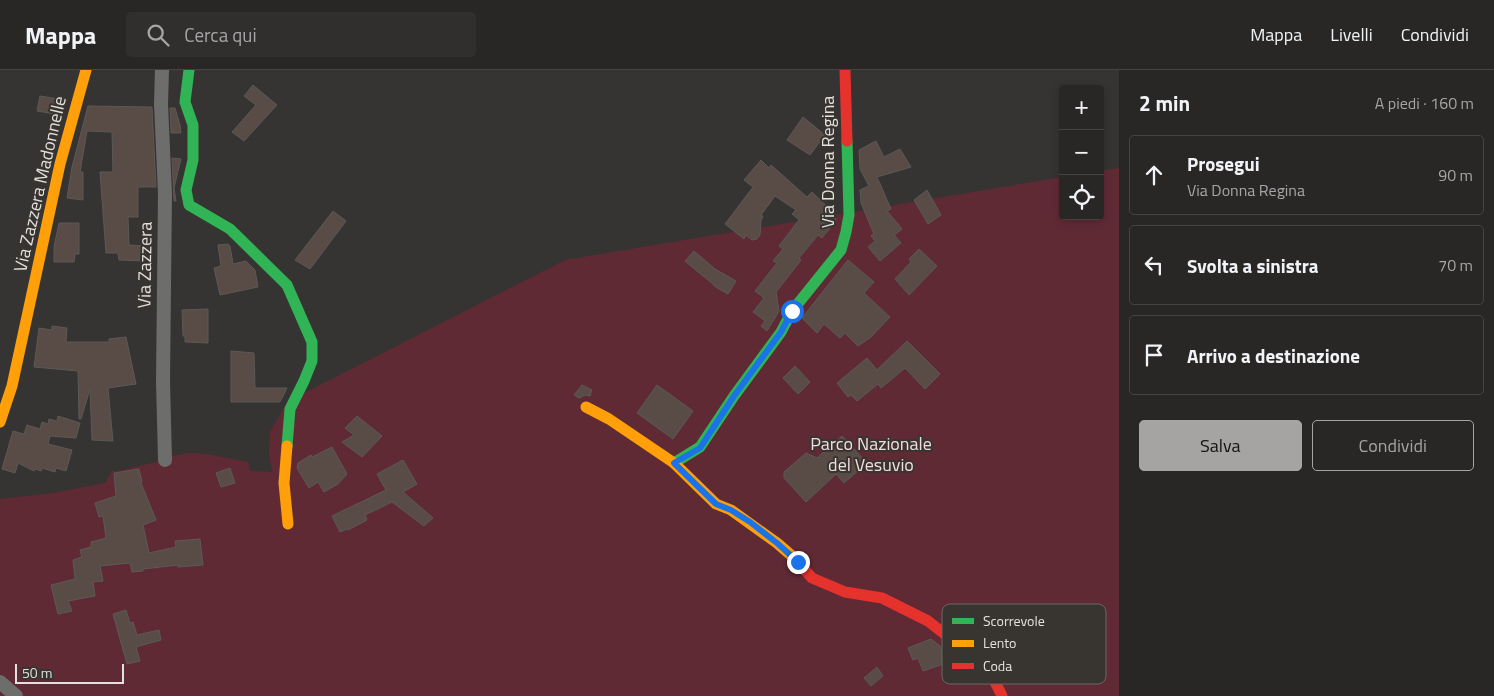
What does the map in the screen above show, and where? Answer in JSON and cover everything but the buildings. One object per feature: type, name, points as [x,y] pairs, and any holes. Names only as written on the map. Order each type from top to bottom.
[{"type":"street","name":"Via Zazzera Madonnelle","points":[[0,422],[12,386],[60,164],[86,70]]},
{"type":"street","name":"Via Zazzera","points":[[162,70],[161,104],[164,194],[162,381],[166,460]]},
{"type":"street","points":[[189,70],[185,102],[193,126],[193,160],[186,190],[190,205],[230,229],[287,285],[312,342],[312,361],[290,409],[284,483],[288,524]]},
{"type":"street","name":"Via Donna Regina","points":[[674,463],[700,448],[734,396],[781,332],[792,311],[840,250],[846,239],[849,220],[848,132],[844,70]]},
{"type":"street","points":[[586,407],[608,419],[674,463],[716,504],[731,510],[777,543],[812,578],[844,592],[882,598],[928,621],[942,632]]},
{"type":"street","points":[[0,682],[16,696]]},
{"type":"street","points":[[996,684],[1002,696]]},
{"type":"green space","name":"Parco Nazionale del Vesuvio","points":[[1119,168],[1119,696],[0,696],[0,499],[53,493],[105,483],[112,471],[190,453],[207,454],[248,462],[250,471],[272,472],[269,453],[270,432],[287,402],[565,260],[1059,178],[1059,220],[1104,220],[1104,170]]},
{"type":"traffic: fast","points":[[189,70],[185,102],[193,125],[193,160],[186,190],[189,205],[230,229],[287,285],[312,342],[312,361],[290,409],[287,446]]},
{"type":"traffic: fast","points":[[674,463],[700,447],[734,396],[781,332],[792,311],[841,250],[849,215],[847,141]]},
{"type":"traffic: slow","points":[[0,422],[12,386],[60,164],[86,70]]},
{"type":"traffic: slow","points":[[586,407],[609,419],[674,463],[716,504],[731,510],[777,543],[799,562],[804,569]]},
{"type":"traffic: slow","points":[[287,446],[284,483],[288,524]]},
{"type":"traffic: jam","points":[[845,70],[847,141]]},
{"type":"traffic: jam","points":[[804,569],[812,578],[845,592],[882,598],[928,621],[942,632]]},
{"type":"traffic: jam","points":[[996,684],[1002,696]]},
{"type":"route","points":[[792,311],[781,332],[734,396],[700,448],[674,463],[716,504],[731,510],[750,522],[798,562]]}]
